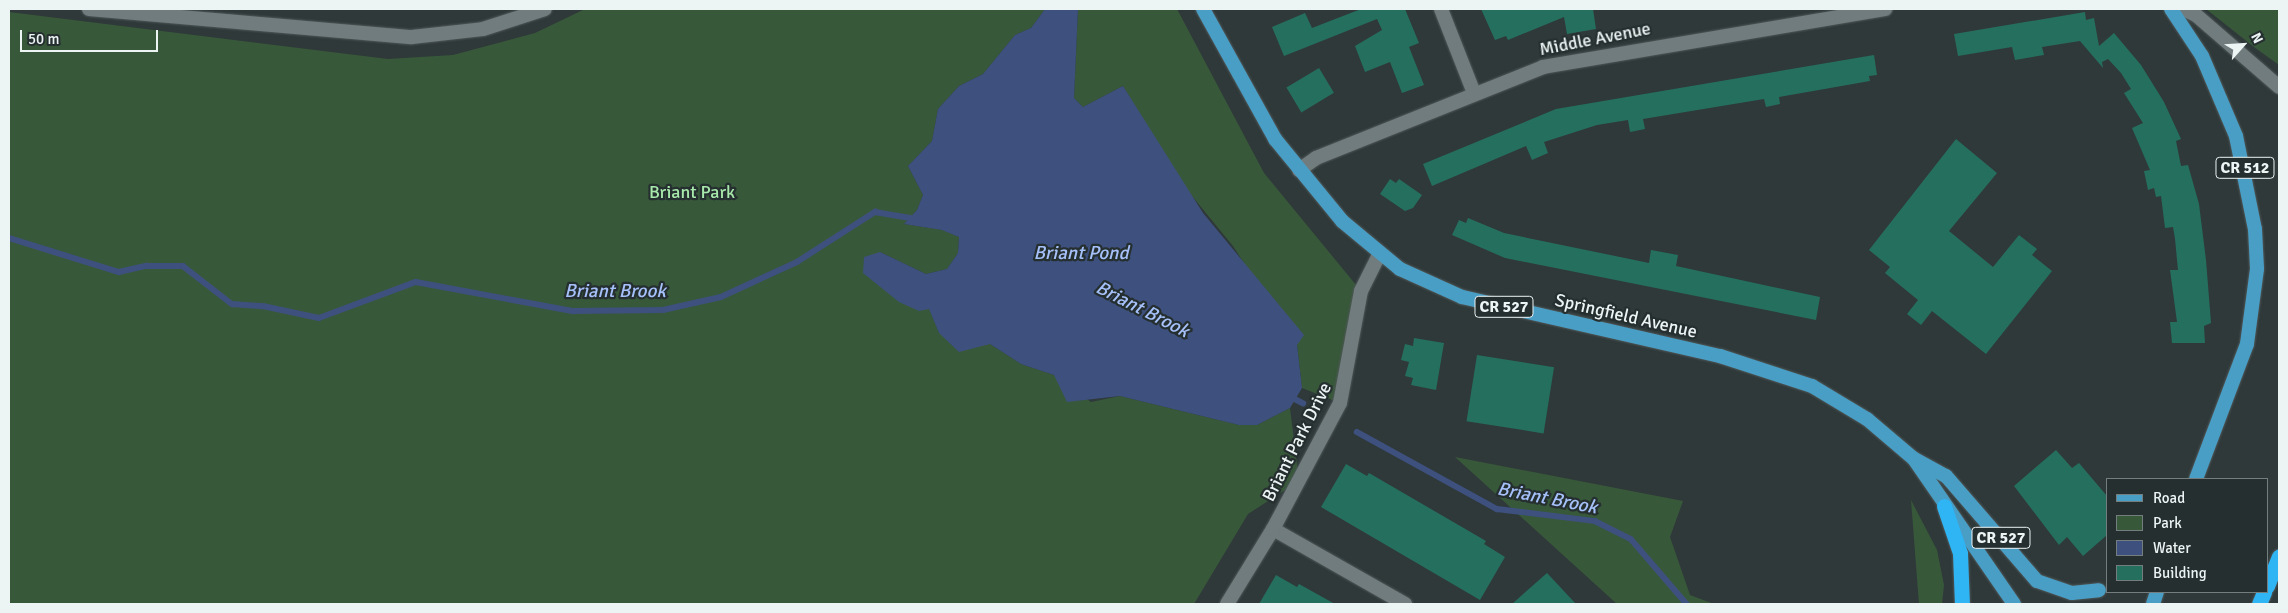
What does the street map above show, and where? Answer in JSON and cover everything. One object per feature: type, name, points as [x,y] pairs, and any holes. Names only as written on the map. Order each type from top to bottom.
[{"type":"highway","points":[[1944,506],[1960,553],[1962,604]]},
{"type":"highway","points":[[2268,584],[2279,556]]},
{"type":"main road","name":"Springfield Avenue","points":[[1204,9],[1256,110],[1299,170],[1342,221],[1379,255],[1462,298],[1720,356],[1812,386],[1868,419],[1913,458],[1946,476],[1962,490],[2037,581],[2072,593],[2103,588]]},
{"type":"main road","name":"CR 512","points":[[2171,9],[2205,64],[2236,136],[2250,190],[2258,269],[2248,344],[2196,478]]},
{"type":"main road","name":"Springfield Avenue","points":[[1913,458],[1944,506],[2014,604]]},
{"type":"main road","points":[[2079,604],[2103,588]]},
{"type":"street","points":[[90,9],[207,14],[412,37],[483,29],[545,9]]},
{"type":"street","points":[[1441,9],[1474,93]]},
{"type":"street","name":"Middle Avenue","points":[[1299,170],[1316,158],[1474,93],[1562,62],[1831,13],[1885,9]]},
{"type":"street","points":[[2183,9],[2196,15],[2279,87]]},
{"type":"street","name":"Briant Park Drive","points":[[1227,604],[1274,530],[1340,403],[1361,291],[1379,255]]},
{"type":"street","name":"Briant Park Drive","points":[[1274,530],[1405,604]]},
{"type":"green space","name":"Briant Park","points":[[585,9],[1045,9],[1031,28],[1015,35],[983,74],[959,86],[938,109],[932,141],[908,166],[923,195],[917,210],[904,224],[943,230],[959,237],[958,253],[947,269],[926,274],[880,252],[929,308],[939,333],[990,344],[1021,364],[1054,375],[1091,402],[1120,396],[1239,425],[1257,425],[1290,408],[1299,481],[1248,514],[1194,604],[9,604],[9,12],[388,59],[453,55],[535,33]]},
{"type":"green space","points":[[1078,9],[1177,9],[1264,173],[1361,291],[1340,403],[1302,388],[1297,345],[1233,246],[1183,185],[1123,86],[1083,107],[1074,98]]},
{"type":"green space","points":[[2206,9],[2279,9],[2279,65],[2254,47]]},
{"type":"green space","points":[[1455,457],[1683,501],[1670,537],[1690,595],[1714,604],[1617,604]]},
{"type":"green space","points":[[1911,500],[1937,550],[1944,585],[1942,604],[1919,604]]},
{"type":"water","name":"Briant Pond","points":[[1045,9],[1078,9],[1074,98],[1083,107],[1123,86],[1203,213],[1304,335],[1297,345],[1302,388],[1290,408],[1257,425],[1239,425],[1120,396],[1067,402],[1054,375],[1021,364],[990,344],[959,352],[939,333],[929,309],[919,311],[899,302],[863,273],[864,257],[880,252],[926,274],[947,269],[958,253],[959,237],[942,230],[904,224],[917,210],[923,195],[908,166],[932,141],[938,109],[959,86],[983,74],[1015,35],[1031,28]]},
{"type":"building","points":[[1361,9],[1405,9],[1419,43],[1409,47],[1424,85],[1402,93],[1390,62],[1365,72],[1355,46],[1382,30],[1377,19],[1284,56],[1272,27],[1305,13],[1312,28]]},
{"type":"building","points":[[1481,9],[1593,9],[1596,29],[1567,34],[1564,17],[1508,40],[1506,36],[1495,40]]},
{"type":"building","points":[[2085,12],[2086,20],[2094,18],[2099,46],[2114,33],[2141,65],[2164,102],[2181,139],[2176,141],[2181,166],[2188,165],[2199,204],[2206,260],[2211,323],[2204,326],[2205,343],[2172,343],[2170,322],[2177,322],[2170,270],[2178,270],[2173,227],[2165,228],[2161,196],[2156,197],[2154,188],[2148,190],[2144,171],[2150,170],[2132,128],[2143,123],[2124,93],[2131,89],[2121,73],[2108,59],[2102,62],[2103,68],[2080,41],[2042,47],[2044,55],[2015,60],[2012,47],[1958,56],[1954,34]]},
{"type":"building","points":[[1874,55],[1877,75],[1869,76],[1870,81],[1779,97],[1780,104],[1766,107],[1764,99],[1643,119],[1645,129],[1630,132],[1628,120],[1597,125],[1544,142],[1548,153],[1532,160],[1526,146],[1432,186],[1423,164],[1556,109]]},
{"type":"building","points":[[1319,68],[1334,93],[1301,112],[1286,88]]},
{"type":"building","points":[[1956,139],[1997,173],[1949,231],[1993,267],[2019,235],[2037,249],[2032,255],[2052,271],[1986,354],[1932,311],[1921,325],[1907,314],[1918,300],[1885,273],[1890,267],[1869,250]]},
{"type":"building","points":[[1390,179],[1396,183],[1399,179],[1422,195],[1413,208],[1405,211],[1380,194]]},
{"type":"building","points":[[1468,218],[1504,233],[1649,263],[1651,250],[1678,255],[1676,266],[1820,297],[1816,320],[1505,258],[1452,235],[1459,220],[1466,223]]},
{"type":"building","points":[[1414,338],[1444,343],[1436,390],[1411,385],[1413,378],[1405,376],[1409,362],[1401,360],[1405,344],[1413,346]]},
{"type":"building","points":[[1477,355],[1554,367],[1544,433],[1467,421]]},
{"type":"building","points":[[2056,450],[2072,468],[2079,463],[2106,495],[2106,536],[2083,556],[2067,537],[2059,545],[2014,486]]},
{"type":"building","points":[[1346,464],[1367,476],[1369,473],[1486,541],[1484,544],[1505,557],[1480,600],[1321,507]]},
{"type":"building","points":[[1547,573],[1576,604],[1512,604]]},
{"type":"building","points":[[1276,575],[1297,587],[1299,584],[1335,604],[1259,604]]},
{"type":"waterway","name":"Briant Brook","points":[[9,238],[119,272],[146,266],[183,266],[232,304],[263,306],[319,318],[416,282],[573,311],[663,310],[721,297],[797,262],[875,212],[917,219]]},
{"type":"waterway","name":"Briant Brook","points":[[1289,396],[1303,403]]},
{"type":"waterway","name":"Briant Brook","points":[[1357,432],[1497,509],[1595,521],[1631,539],[1687,604]]}]
